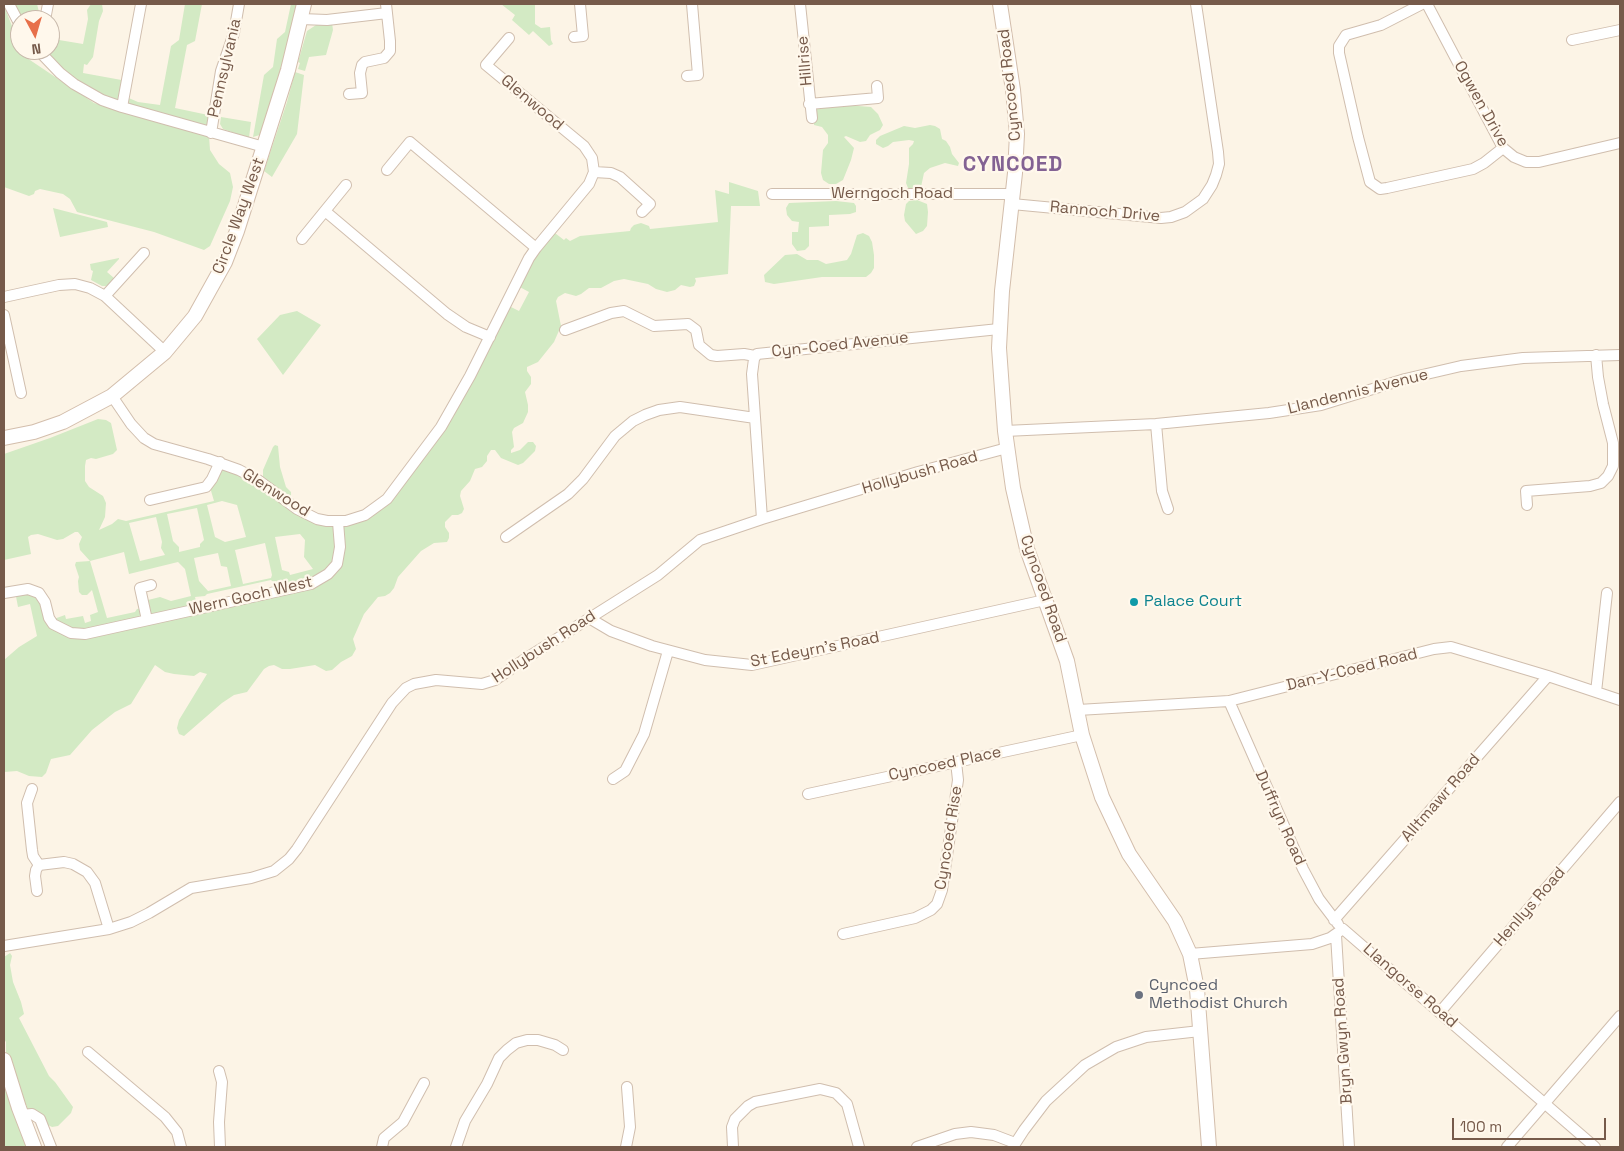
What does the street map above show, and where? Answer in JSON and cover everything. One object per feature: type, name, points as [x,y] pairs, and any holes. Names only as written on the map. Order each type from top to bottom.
[{"type":"street","points":[[122,107],[141,4]]},
{"type":"street","name":"Pennsylvania","points":[[210,132],[221,71],[234,33],[239,4]]},
{"type":"street","name":"Circle Way West","points":[[4,438],[34,432],[63,422],[112,396],[165,352],[195,316],[225,262],[237,231],[288,70],[304,4]]},
{"type":"street","points":[[574,37],[583,36],[580,4]]},
{"type":"street","points":[[687,76],[698,74],[692,4]]},
{"type":"street","name":"Hillrise","points":[[800,4],[809,104],[812,118]]},
{"type":"street","name":"Cyncoed Road","points":[[1000,4],[1017,120],[1012,199],[999,329],[1005,431],[1017,509],[1026,543],[1067,661],[1082,735],[1099,790],[1119,836],[1138,870],[1175,921],[1190,954],[1196,983],[1210,1147]]},
{"type":"street","name":"Rannoch Drive","points":[[1012,199],[1161,218],[1172,217],[1185,212],[1203,199],[1214,180],[1218,158],[1196,4]]},
{"type":"street","points":[[1422,4],[1381,25],[1346,35],[1339,46],[1358,137],[1370,182],[1380,189],[1473,169],[1503,148]]},
{"type":"street","name":"Ogwen Drive","points":[[1427,4],[1503,148],[1520,160],[1539,162],[1620,143]]},
{"type":"street","points":[[301,19],[327,20],[386,9],[390,51],[384,58],[365,62],[362,65],[360,73],[362,92],[349,94]]},
{"type":"street","points":[[1572,40],[1620,30]]},
{"type":"street","name":"Glenwood","points":[[112,396],[131,424],[144,438],[154,444],[220,462],[250,475],[308,515],[327,521],[338,522],[365,516],[387,498],[441,427],[536,248],[589,184],[594,172],[592,158],[584,146],[486,65],[509,38]]},
{"type":"street","name":"Pennsylvania","points":[[46,60],[74,84],[102,100],[264,147]]},
{"type":"street","points":[[809,104],[878,98],[877,86]]},
{"type":"street","points":[[386,170],[410,142],[536,248]]},
{"type":"street","points":[[594,172],[611,173],[620,177],[650,204],[642,212]]},
{"type":"street","points":[[302,239],[346,185]]},
{"type":"street","name":"Werngoch Road","points":[[772,194],[1012,199]]},
{"type":"street","points":[[325,211],[447,314],[466,327],[490,337]]},
{"type":"street","points":[[105,296],[144,253]]},
{"type":"street","points":[[4,297],[65,284],[83,286],[105,296],[165,352]]},
{"type":"street","points":[[565,330],[611,313],[624,311],[654,326],[688,324],[696,330],[699,345],[711,355],[744,354],[755,356]]},
{"type":"street","points":[[4,316],[21,393]]},
{"type":"street","name":"Cyn-Coed Avenue","points":[[762,519],[752,374],[755,356],[759,353],[999,329]]},
{"type":"street","name":"Llandennis Avenue","points":[[1005,431],[1156,424],[1237,417],[1300,409],[1330,402],[1405,379],[1461,366],[1523,358],[1620,354]]},
{"type":"street","points":[[1527,505],[1526,491],[1590,486],[1601,483],[1611,471],[1613,466],[1613,443],[1603,404],[1596,355]]},
{"type":"street","points":[[506,537],[568,494],[615,436],[633,421],[645,415],[665,408],[680,407],[755,418]]},
{"type":"street","points":[[1156,424],[1162,492],[1168,509]]},
{"type":"street","name":"Hollybush Road","points":[[4,946],[109,929],[131,922],[149,913],[191,888],[251,878],[274,871],[289,859],[297,849],[392,703],[406,688],[414,684],[436,680],[489,683],[658,575],[700,540],[762,519],[1007,448]]},
{"type":"street","points":[[150,500],[206,487],[220,462]]},
{"type":"street","name":"Wern Goch West","points":[[4,593],[28,589],[39,593],[43,597],[50,620],[58,628],[71,634],[85,634],[311,584],[328,574],[337,564],[340,548],[338,522]]},
{"type":"street","points":[[147,620],[140,588],[152,585]]},
{"type":"street","points":[[1596,692],[1608,593]]},
{"type":"street","name":"St Edeyrn's Road","points":[[589,618],[625,637],[668,651],[705,660],[742,665],[763,664],[1045,600]]},
{"type":"street","name":"Dan-Y-Coed Road","points":[[1078,710],[1229,701],[1434,649],[1451,647],[1620,700]]},
{"type":"street","points":[[613,779],[624,771],[644,734],[668,651]]},
{"type":"street","name":"Alltmawr Road","points":[[1334,920],[1548,676]]},
{"type":"street","name":"Duffryn Road","points":[[1229,701],[1303,869],[1318,899],[1334,920],[1339,932]]},
{"type":"street","name":"Cyncoed Place","points":[[808,794],[1082,735]]},
{"type":"street","name":"Cyncoed Rise","points":[[843,934],[915,918],[931,910],[937,904],[942,890],[958,780],[956,762]]},
{"type":"street","points":[[32,789],[27,803],[33,856],[39,865]]},
{"type":"street","name":"Henllys Road","points":[[1440,1012],[1620,802]]},
{"type":"street","points":[[39,865],[64,862],[73,864],[87,872],[95,883],[109,929]]},
{"type":"street","points":[[37,891],[35,876],[39,865]]},
{"type":"street","points":[[1190,954],[1312,944],[1339,932]]},
{"type":"street","name":"Llangorse Road","points":[[1339,932],[1440,1012],[1595,1147]]},
{"type":"street","name":"Bryn Gwyn Road","points":[[1339,932],[1349,1147]]},
{"type":"street","points":[[1507,1147],[1620,1016]]},
{"type":"street","points":[[917,1147],[954,1134],[971,1132],[994,1135],[1014,1145],[1035,1114],[1056,1090],[1092,1060],[1116,1047],[1146,1037],[1200,1031]]},
{"type":"street","points":[[456,1147],[465,1121],[487,1084],[499,1058],[507,1050],[522,1042],[538,1040],[555,1044],[563,1050]]},
{"type":"street","points":[[88,1052],[165,1117],[177,1132],[181,1147]]},
{"type":"street","points":[[4,1060],[21,1115],[34,1147]]},
{"type":"street","points":[[219,1070],[222,1082],[219,1122],[220,1147]]},
{"type":"street","points":[[382,1147],[384,1138],[403,1122],[424,1083]]},
{"type":"street","points":[[626,1147],[630,1127],[627,1087]]},
{"type":"street","points":[[733,1147],[732,1127],[741,1111],[748,1106],[755,1102],[820,1089],[836,1093],[847,1104],[859,1147]]},
{"type":"street","points":[[21,1115],[32,1114],[40,1119],[51,1147]]},
{"type":"green space","points":[[9,4],[37,4],[38,10],[13,10]]},
{"type":"green space","points":[[91,4],[102,4],[103,11],[99,21],[93,57],[87,65],[84,64],[83,73],[127,81],[124,96],[138,102],[160,105],[171,46],[179,40],[185,4],[202,4],[195,41],[187,45],[175,108],[213,116],[211,133],[102,100],[51,60],[60,60],[60,40],[83,44],[88,19],[87,10]]},
{"type":"green space","points":[[291,4],[298,4],[286,61],[263,134],[253,137],[264,75],[273,67],[277,39],[285,32]]},
{"type":"green space","points":[[501,4],[535,4],[535,24],[541,28],[550,27],[553,44],[549,46],[533,31],[529,35],[512,20],[515,15]]},
{"type":"green space","points":[[4,6],[10,21],[10,60],[30,60],[94,103],[209,136],[210,150],[219,164],[230,173],[233,187],[230,201],[210,246],[204,250],[154,232],[77,212],[70,199],[63,194],[40,189],[29,196],[4,187]]},
{"type":"green space","points":[[332,23],[333,30],[326,55],[309,57],[305,71],[298,69],[300,63],[298,62],[307,31],[316,25]]},
{"type":"green space","points":[[295,72],[304,75],[297,134],[272,177],[264,171]]},
{"type":"green space","points":[[834,104],[871,107],[878,114],[883,125],[880,130],[870,135],[866,141],[860,142],[846,136],[844,137],[854,148],[851,160],[843,180],[836,184],[829,184],[823,180],[821,173],[823,150],[828,143],[828,135],[822,127],[814,125],[814,116],[816,108]]},
{"type":"green space","points":[[221,117],[251,122],[249,138],[223,129],[220,124]]},
{"type":"green space","points":[[930,125],[940,129],[942,139],[946,141],[959,163],[958,166],[945,163],[930,168],[924,173],[921,187],[913,191],[908,188],[906,183],[909,148],[914,141],[893,142],[883,148],[876,144],[876,140],[880,136],[904,126],[915,128]]},
{"type":"green space","points":[[729,182],[758,191],[760,206],[731,206],[728,274],[695,278],[694,286],[681,285],[675,290],[667,292],[656,289],[648,284],[624,279],[614,281],[601,288],[589,288],[576,296],[565,293],[558,297],[556,301],[561,326],[554,342],[538,362],[527,367],[531,377],[531,384],[525,392],[528,412],[523,423],[514,428],[512,432],[514,447],[511,453],[520,450],[528,442],[533,442],[536,446],[535,451],[523,463],[518,465],[501,458],[495,450],[491,450],[487,456],[487,461],[482,467],[475,469],[470,481],[461,491],[460,496],[464,509],[462,513],[452,515],[445,522],[445,527],[449,533],[447,542],[434,543],[421,551],[398,577],[390,593],[378,597],[364,614],[353,639],[356,649],[352,656],[332,670],[326,671],[315,665],[290,669],[282,669],[274,665],[269,666],[264,669],[247,692],[234,695],[222,703],[184,736],[179,734],[177,728],[179,720],[207,674],[200,672],[194,676],[174,674],[165,672],[155,665],[131,704],[115,712],[92,730],[70,755],[51,759],[46,773],[42,777],[29,776],[17,771],[4,772],[4,660],[19,647],[37,636],[30,604],[18,607],[15,591],[34,591],[51,620],[65,615],[66,619],[83,616],[85,623],[91,621],[90,615],[98,612],[92,590],[87,595],[82,595],[79,592],[76,562],[90,561],[80,550],[79,544],[82,537],[78,532],[57,540],[38,534],[31,535],[28,537],[31,554],[4,560],[4,454],[98,419],[111,423],[117,450],[113,454],[86,460],[85,466],[85,481],[89,487],[103,496],[106,503],[105,517],[99,530],[118,519],[126,521],[214,501],[209,484],[220,462],[317,519],[365,515],[414,465],[507,305],[519,311],[529,292],[516,285],[551,230],[564,240],[566,238],[570,241],[580,236],[630,231],[634,225],[641,223],[649,226],[650,229],[718,222],[715,190],[729,194]],"holes":[[[222,501],[237,505],[246,537],[225,542],[215,537],[207,505]],[[197,508],[204,540],[200,547],[179,552],[179,547],[173,541],[167,514]],[[156,517],[162,542],[161,548],[165,555],[140,561],[129,523]],[[300,534],[305,540],[304,557],[313,569],[290,575],[289,572],[282,570],[275,537]],[[265,543],[271,578],[243,584],[235,550]],[[124,552],[129,574],[178,562],[185,569],[191,596],[171,601],[160,597],[143,601],[144,608],[137,609],[135,612],[107,618],[90,561]],[[218,553],[221,566],[227,567],[231,586],[208,591],[199,581],[194,558]],[[271,580],[283,584],[284,590],[198,609],[195,597]]]},
{"type":"green space","points":[[917,200],[927,204],[928,212],[927,226],[923,231],[916,234],[905,221],[904,215],[906,204],[909,201]]},
{"type":"green space","points":[[836,201],[854,203],[856,212],[829,215],[829,226],[809,227],[809,246],[805,250],[797,251],[792,244],[792,232],[798,232],[799,222],[792,221],[787,215],[786,208],[789,203]]},
{"type":"green space","points":[[53,208],[107,222],[108,227],[60,237]]},
{"type":"green space","points":[[863,233],[869,236],[872,242],[874,255],[874,268],[866,277],[822,277],[774,284],[765,282],[764,275],[785,255],[797,254],[807,260],[818,260],[826,264],[847,260],[857,235]]},
{"type":"green space","points":[[119,258],[107,272],[114,278],[112,283],[102,286],[91,280],[93,271],[90,264]]},
{"type":"green space","points":[[297,311],[321,325],[283,375],[257,339],[280,315]]},
{"type":"green space","points":[[275,445],[278,446],[280,467],[291,496],[287,496],[263,478],[263,470]]},
{"type":"green space","points":[[10,953],[12,956],[10,965],[13,982],[24,1014],[19,1018],[49,1076],[73,1107],[71,1113],[58,1126],[52,1127],[46,1124],[26,1109],[6,1056],[6,1042],[4,1039],[4,957]]},
{"type":"green space","points":[[4,1080],[31,1147],[4,1147]]},
{"type":"place","name":"Palace Court","points":[[1134,602]]},
{"type":"place","name":"Cyncoed Methodist Church","points":[[1139,995]]},
{"type":"district","name":"CYNCOED","points":[[1013,165]]}]
